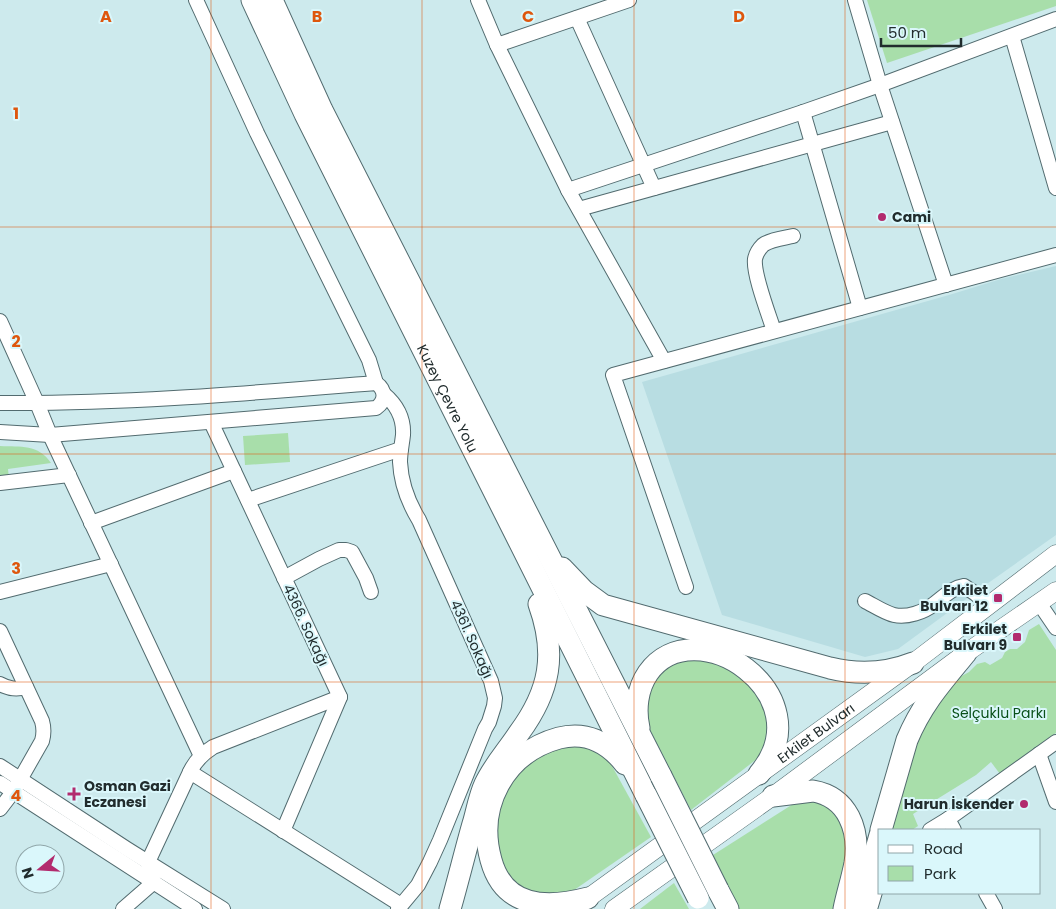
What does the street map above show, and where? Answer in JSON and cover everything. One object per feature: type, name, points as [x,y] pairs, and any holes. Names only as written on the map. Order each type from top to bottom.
[{"type":"highway","name":"Kuzey Çevre Yolu","points":[[252,0],[305,114],[646,795]]},
{"type":"highway","name":"Kuzey Çevre Yolu","points":[[272,0],[322,110],[728,909]]},
{"type":"highway","points":[[450,909],[484,786],[496,765],[534,711],[542,693],[547,672],[549,645],[546,626],[514,533]]},
{"type":"highway","points":[[547,552],[584,591],[603,604],[842,671],[880,672],[913,664]]},
{"type":"highway","points":[[642,740],[638,723],[637,704],[642,686],[650,671],[662,660],[677,653],[699,650],[714,652],[730,659],[748,671],[765,689],[775,707],[778,722],[775,746],[769,761],[759,774]]},
{"type":"highway","points":[[881,829],[907,740],[913,726],[929,699],[966,653]]},
{"type":"highway","points":[[581,904],[579,902],[549,907],[533,905],[519,900],[502,885],[495,873],[486,837],[488,814],[498,785],[514,763],[541,744],[560,738],[580,736],[597,740],[611,749],[631,771],[646,795],[701,903]]},
{"type":"highway","points":[[773,796],[813,790],[830,796],[848,813],[854,832],[856,852],[844,909]]},
{"type":"highway","points":[[859,909],[878,842]]},
{"type":"main road","name":"Erkilet Bulvarı","points":[[581,904],[913,664],[1056,554]]},
{"type":"main road","name":"Erkilet Bulvarı","points":[[614,909],[773,796],[966,653],[1056,591]]},
{"type":"street","points":[[0,432],[50,435],[376,408],[382,402],[380,389],[369,360],[257,133],[196,0]]},
{"type":"street","points":[[478,0],[497,45],[568,190],[664,361]]},
{"type":"street","points":[[497,45],[629,0]]},
{"type":"street","points":[[855,0],[880,86],[946,285]]},
{"type":"street","points":[[577,18],[654,188]]},
{"type":"street","points":[[568,190],[880,86],[1056,20]]},
{"type":"street","points":[[1012,36],[1056,188]]},
{"type":"street","points":[[803,112],[860,308]]},
{"type":"street","points":[[579,209],[892,122]]},
{"type":"street","points":[[774,331],[760,288],[756,270],[756,257],[763,245],[793,236]]},
{"type":"street","points":[[686,588],[614,375],[1056,255]]},
{"type":"street","points":[[0,320],[38,403],[50,435],[201,756]]},
{"type":"street","points":[[0,403],[181,398],[380,389]]},
{"type":"street","name":"4361. Sokağı","points":[[380,389],[395,405],[402,419],[403,435],[400,462],[401,475],[408,498],[491,681],[495,698],[492,714],[440,840],[418,885],[400,907]]},
{"type":"street","name":"4366. Sokağı","points":[[211,422],[340,696]]},
{"type":"street","points":[[248,500],[400,449]]},
{"type":"street","points":[[91,523],[234,471]]},
{"type":"street","points":[[0,483],[69,475]]},
{"type":"street","points":[[284,578],[320,559],[340,550],[346,550],[352,552],[371,592]]},
{"type":"street","points":[[0,592],[110,564]]},
{"type":"street","points":[[865,601],[893,615],[906,615],[923,611],[951,591],[964,586],[976,594],[988,606]]},
{"type":"street","points":[[1039,603],[1056,628]]},
{"type":"street","points":[[0,631],[44,728],[42,741],[13,792],[0,809]]},
{"type":"street","points":[[0,684],[11,689],[26,687]]},
{"type":"street","points":[[283,831],[340,696]]},
{"type":"street","points":[[154,882],[148,862],[190,772],[201,756],[213,747],[340,696]]},
{"type":"street","points":[[934,829],[952,824],[1056,742]]},
{"type":"street","points":[[1039,754],[1056,802]]},
{"type":"street","points":[[0,766],[223,909]]},
{"type":"street","points":[[190,772],[400,907]]},
{"type":"street","points":[[0,783],[195,909]]},
{"type":"street","points":[[123,909],[154,882]]},
{"type":"street","points":[[870,909],[878,882]]},
{"type":"street","points":[[987,894],[995,909]]},
{"type":"shaded area","points":[[1056,266],[1056,535],[898,649],[865,657],[722,615],[642,382],[1001,279]]},
{"type":"green space","points":[[867,0],[1056,0],[1056,6],[887,63]]},
{"type":"green space","points":[[288,433],[290,462],[245,465],[243,436]]},
{"type":"green space","points":[[0,446],[22,447],[35,450],[40,452],[51,463],[8,469],[9,478],[0,479]]},
{"type":"green space","name":"Selçuklu Parkı","points":[[1039,624],[1056,650],[1056,733],[1000,774],[991,762],[976,775],[913,814],[918,826],[914,829],[889,829],[912,737],[958,678],[969,672],[977,664],[985,662],[990,665],[1002,658],[1005,652],[1010,649],[1017,649],[1025,642],[1029,630]]},
{"type":"green space","points":[[693,656],[741,673],[771,714],[762,755],[691,810],[647,724],[643,709],[660,668]]},
{"type":"green space","points":[[573,742],[606,755],[651,837],[564,897],[510,888],[491,823],[521,764]]},
{"type":"green space","points":[[801,799],[820,799],[849,827],[839,909],[739,909],[713,855]]},
{"type":"green space","points":[[674,883],[689,909],[640,909]]},
{"type":"place","name":"Cami","points":[[882,217]]},
{"type":"place","name":"Erkilet Bulvarı 12","points":[[998,598]]},
{"type":"place","name":"Erkilet Bulvarı 9","points":[[1017,637]]},
{"type":"place","name":"Osman Gazi Eczanesi","points":[[74,794]]},
{"type":"place","name":"Harun İskender","points":[[1024,804]]}]
